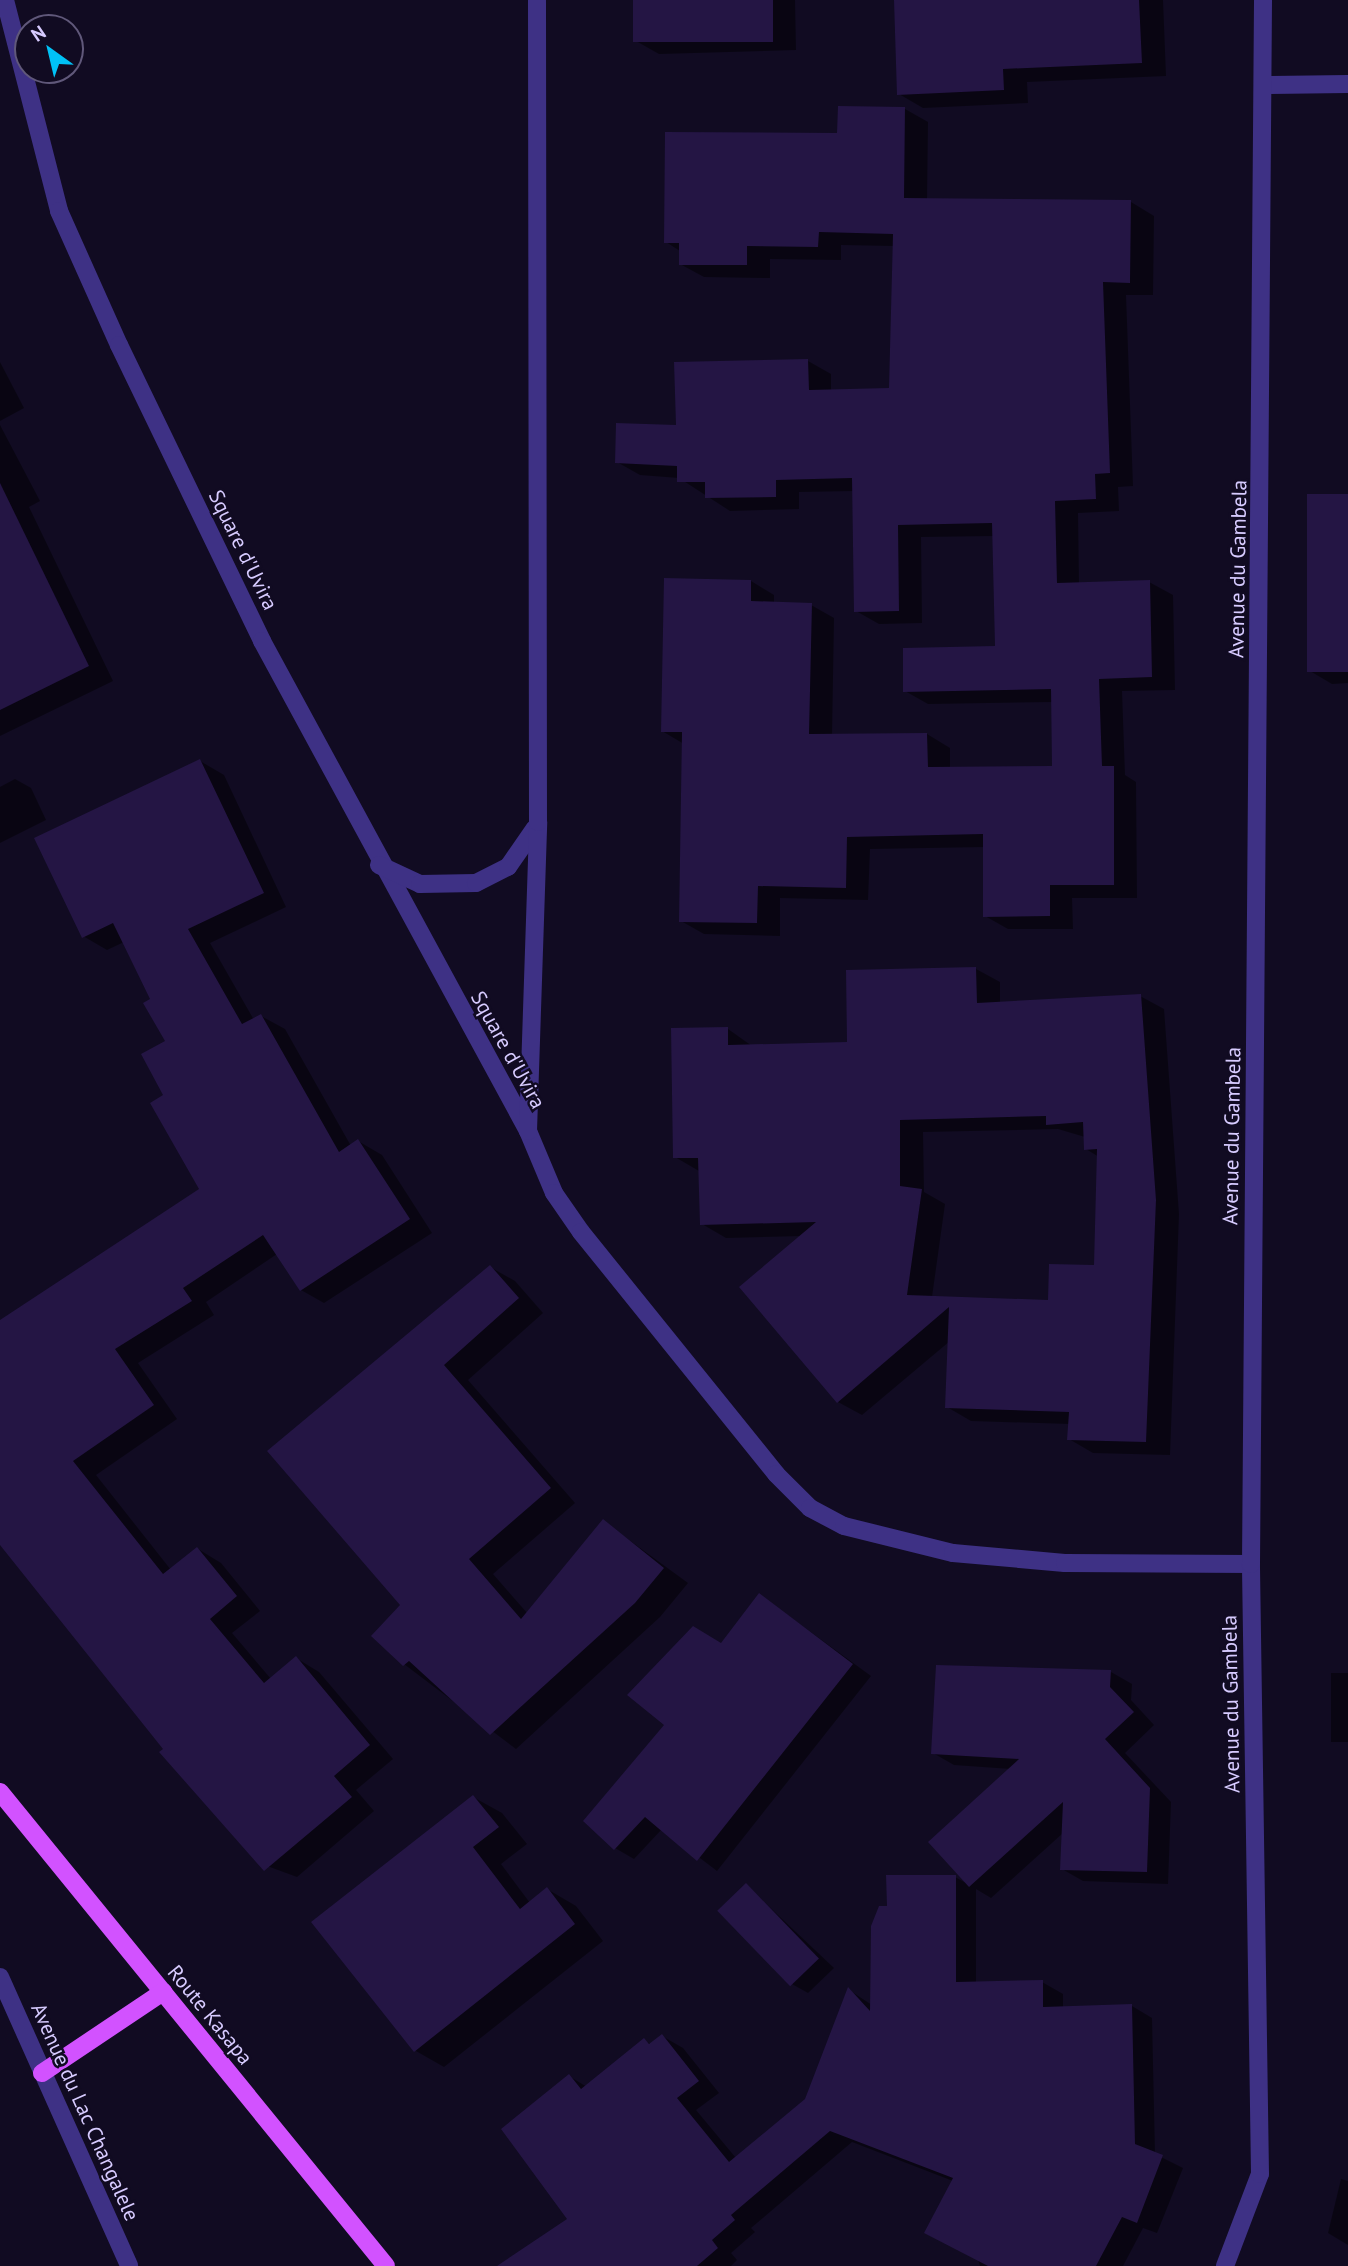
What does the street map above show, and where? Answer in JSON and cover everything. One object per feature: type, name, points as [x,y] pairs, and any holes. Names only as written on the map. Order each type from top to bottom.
[{"type":"main road","name":"Route Kasapa","points":[[0,1791],[386,2266]]},
{"type":"main road","points":[[42,2073],[163,1992]]},
{"type":"street","name":"Square d'Uvira","points":[[5,0],[59,211],[262,641],[379,865],[528,1131]]},
{"type":"street","name":"Square d'Uvira","points":[[528,1131],[538,822],[537,0]]},
{"type":"street","name":"Avenue du Gambela","points":[[1225,2266],[1260,2174],[1251,1564],[1265,85],[1263,0]]},
{"type":"street","points":[[1265,85],[1348,84]]},
{"type":"street","points":[[379,865],[420,884],[477,883],[508,867],[538,822]]},
{"type":"street","points":[[528,1131],[554,1193],[581,1233],[810,1508],[880,1538],[953,1553],[1065,1563],[1251,1564]]},
{"type":"street","name":"Avenue du Lac Changalele","points":[[0,1977],[129,2266]]},
{"type":"building","points":[[633,0],[773,0],[773,42],[633,42]]},
{"type":"building","points":[[894,0],[1139,0],[1142,63],[1003,69],[1004,90],[897,95]]},
{"type":"building","points":[[838,106],[905,107],[904,198],[1131,200],[1130,283],[1103,282],[1110,473],[1095,474],[1096,499],[1055,501],[1057,583],[1150,580],[1152,677],[1099,679],[1102,766],[1114,766],[1114,885],[1050,885],[1050,916],[983,917],[983,834],[847,837],[846,888],[758,886],[757,923],[679,922],[682,732],[661,732],[664,578],[751,580],[751,601],[812,603],[809,734],[927,733],[928,767],[1052,766],[1051,689],[903,692],[903,648],[995,646],[992,523],[898,525],[899,611],[854,612],[852,478],[776,480],[776,497],[705,498],[705,482],[677,482],[677,466],[615,463],[616,423],[676,425],[674,362],[808,359],[809,390],[889,388],[893,234],[819,232],[818,247],[747,246],[747,265],[679,265],[679,243],[664,243],[665,132],[837,133]]},
{"type":"building","points":[[0,483],[89,666],[0,710]]},
{"type":"building","points":[[1307,494],[1348,494],[1348,672],[1307,672]]},
{"type":"building","points":[[200,759],[264,893],[188,929],[242,1024],[261,1014],[339,1152],[358,1139],[410,1219],[300,1291],[263,1235],[183,1288],[192,1301],[115,1349],[154,1405],[73,1461],[163,1574],[197,1547],[237,1596],[210,1619],[264,1683],[296,1656],[370,1745],[334,1776],[352,1797],[264,1871],[159,1752],[163,1749],[0,1545],[0,1320],[199,1189],[150,1103],[163,1095],[141,1054],[165,1041],[143,1003],[150,999],[113,923],[82,938],[34,838]]},
{"type":"building","points":[[976,967],[977,1003],[1141,994],[1156,1200],[1146,1442],[1067,1440],[1069,1412],[945,1408],[949,1307],[837,1403],[739,1287],[816,1222],[700,1225],[698,1158],[673,1158],[671,1028],[728,1027],[728,1045],[847,1042],[846,970]],"holes":[[[1046,1116],[1046,1125],[1083,1122],[1084,1150],[1097,1149],[1094,1265],[1049,1264],[1048,1300],[907,1295],[922,1189],[900,1186],[900,1120]]]},
{"type":"building","points":[[490,1265],[519,1298],[444,1365],[551,1488],[469,1559],[521,1619],[603,1519],[664,1568],[635,1603],[490,1735],[409,1661],[403,1666],[371,1636],[400,1605],[267,1451]]},
{"type":"building","points":[[759,1593],[853,1664],[697,1861],[645,1817],[614,1850],[583,1821],[664,1725],[627,1695],[693,1626],[721,1643]]},
{"type":"building","points":[[936,1665],[1111,1670],[1110,1687],[1134,1712],[1105,1739],[1150,1788],[1147,1872],[1060,1870],[1063,1802],[969,1887],[928,1842],[1019,1759],[931,1754]]},
{"type":"building","points":[[473,1795],[499,1827],[473,1847],[520,1909],[547,1887],[575,1924],[414,2052],[311,1922]]},
{"type":"building","points":[[886,1875],[956,1875],[956,1982],[1043,1980],[1043,2007],[1132,2004],[1135,2144],[1163,2155],[1137,2223],[1122,2217],[1096,2266],[988,2266],[924,2233],[953,2178],[830,2131],[731,2215],[735,2220],[712,2240],[718,2248],[697,2266],[497,2266],[567,2219],[501,2129],[569,2074],[581,2089],[644,2038],[649,2044],[662,2034],[699,2081],[677,2098],[729,2162],[805,2099],[848,1987],[870,2011],[871,1926],[879,1906],[887,1906]]},
{"type":"building","points":[[746,1883],[819,1959],[790,1986],[717,1911]]}]
